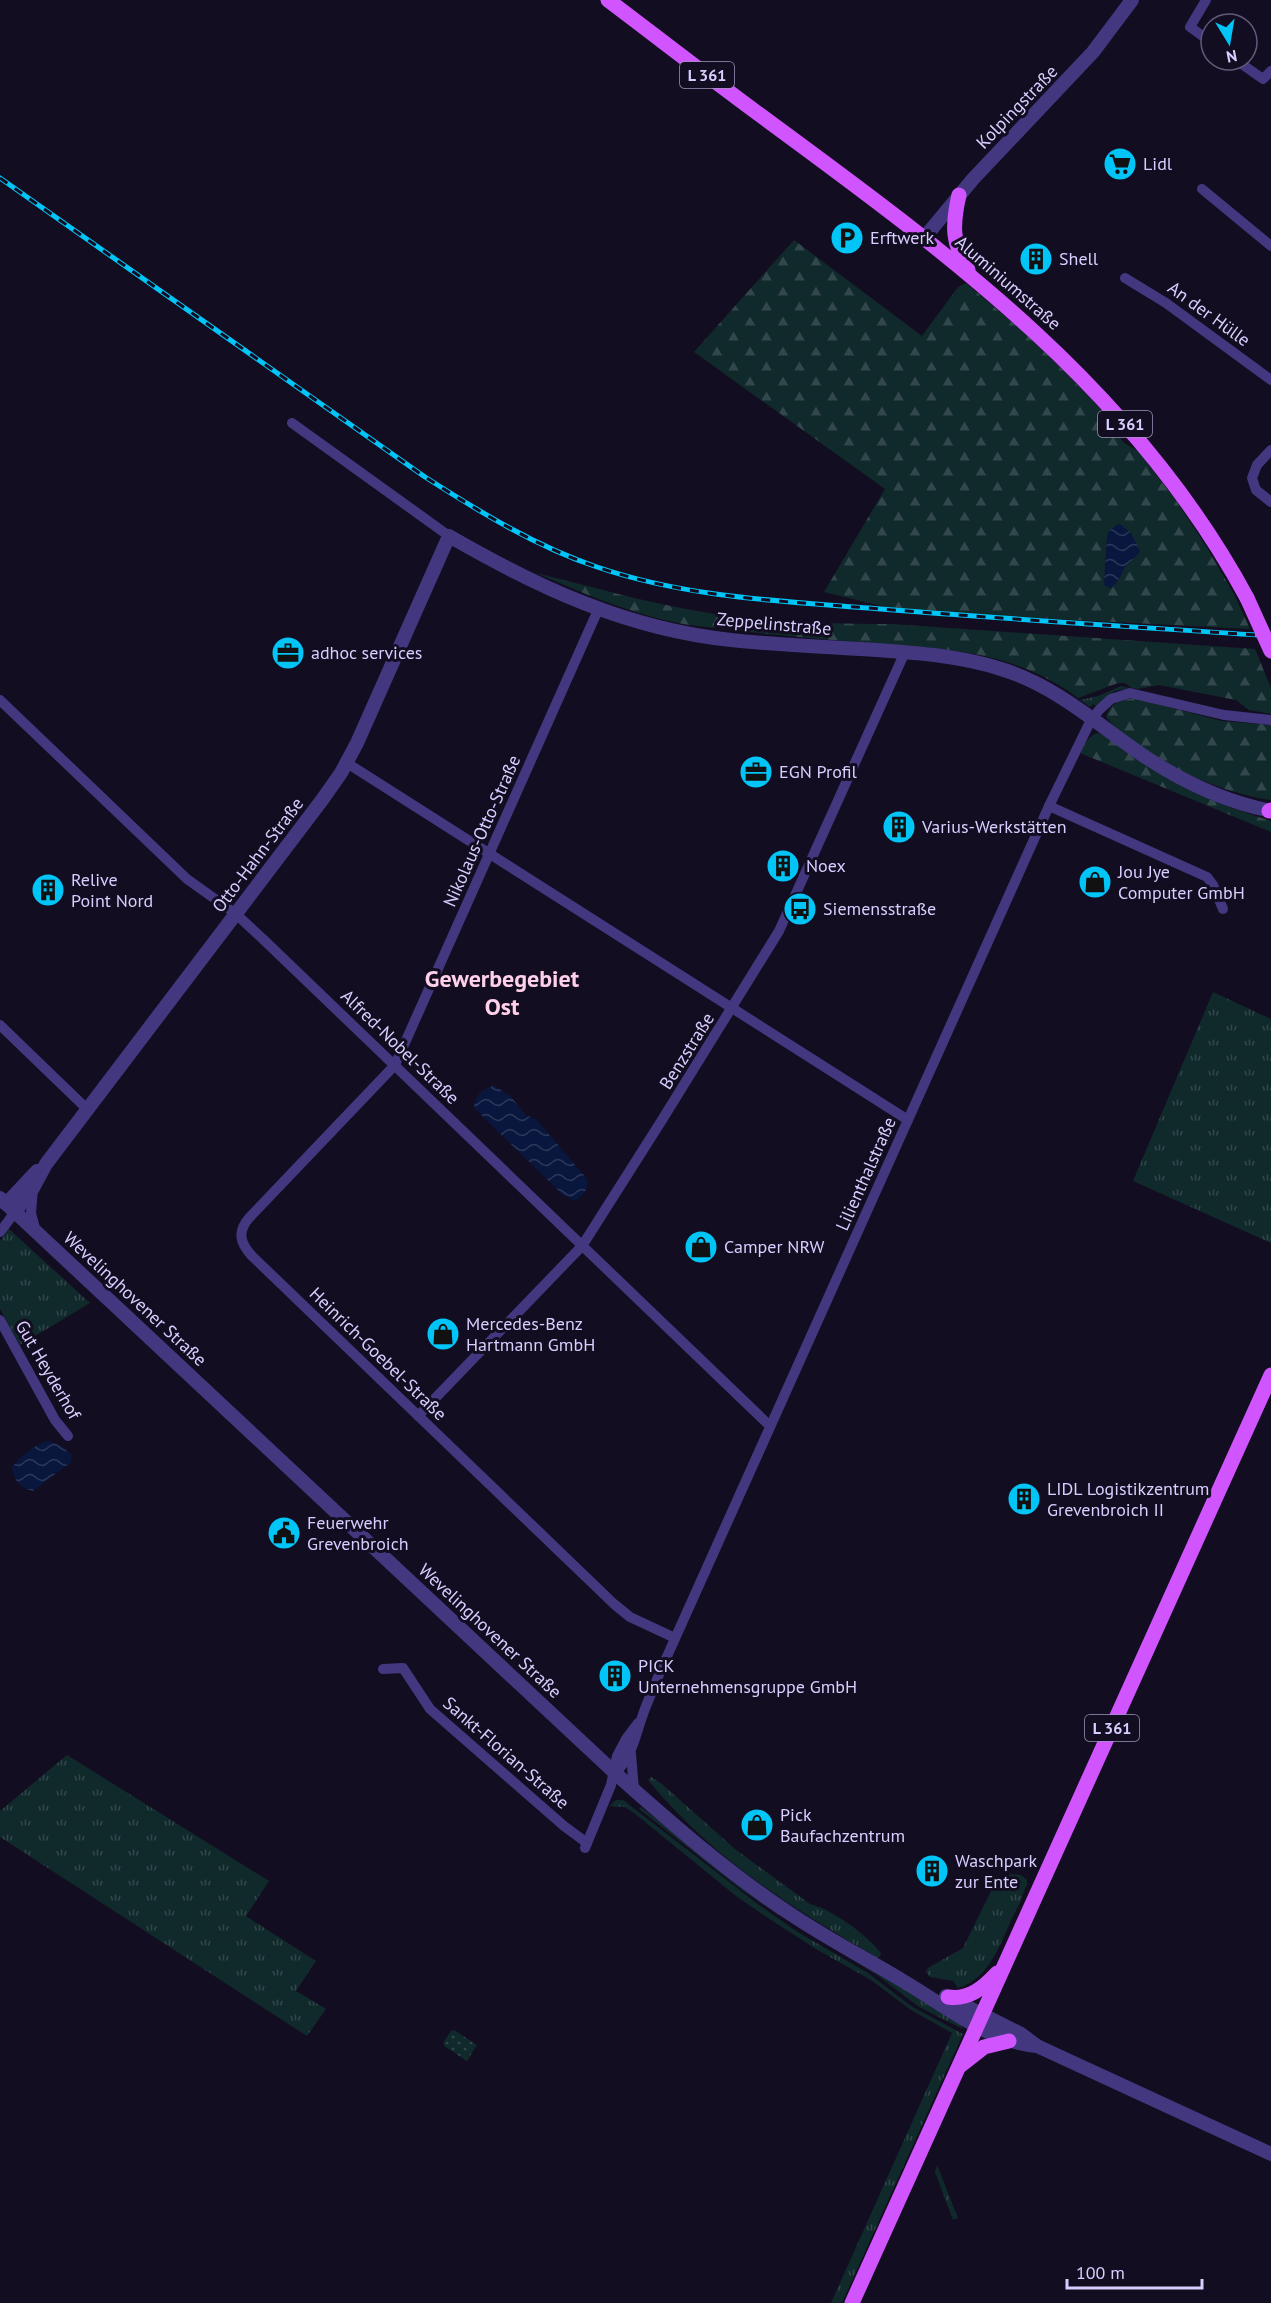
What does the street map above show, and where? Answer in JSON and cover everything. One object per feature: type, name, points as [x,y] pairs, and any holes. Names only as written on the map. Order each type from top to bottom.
[{"type":"main road","name":"Aluminiumstraße","points":[[608,0],[925,237],[1048,343],[1145,446],[1203,525],[1246,598],[1271,651]]},
{"type":"main road","points":[[959,195],[953,223],[954,237],[960,257],[970,275]]},
{"type":"main road","name":"L 361","points":[[852,2303],[1271,1375]]},
{"type":"main road","name":"L 361","points":[[948,1997],[963,1997],[977,1992],[1007,1961]]},
{"type":"main road","name":"L 361","points":[[959,2067],[984,2047],[1009,2041]]},
{"type":"street","name":"Kolpingstraße","points":[[925,237],[959,195],[1106,38],[1132,0]]},
{"type":"street","points":[[1199,33],[1190,27],[1206,0]]},
{"type":"street","points":[[1253,72],[1263,79],[1271,70]]},
{"type":"street","points":[[1202,189],[1271,246]]},
{"type":"street","name":"An der Hülle","points":[[1125,278],[1166,303],[1271,380]]},
{"type":"street","name":"Zeppelinstraße","points":[[292,423],[449,536],[534,582],[598,610],[655,627],[713,638],[905,652],[970,661],[1013,673],[1048,688],[1135,750],[1177,776],[1233,802],[1270,811]]},
{"type":"street","points":[[1271,450],[1255,468],[1252,478],[1254,487],[1271,502]]},
{"type":"street","name":"Otto-Hahn-Straße","points":[[7,1205],[46,1164],[322,800],[347,763],[449,536]]},
{"type":"street","name":"Nikolaus-Otto-Straße","points":[[394,1065],[598,610]]},
{"type":"street","name":"Benzstraße","points":[[418,1416],[582,1246],[773,942],[791,907],[905,652]]},
{"type":"street","name":"Lilienthalstraße","points":[[615,1773],[624,1765],[632,1750],[640,1720],[675,1638],[1049,806],[1093,718],[1111,699],[1130,693],[1215,713],[1271,720]]},
{"type":"street","name":"Alfred-Nobel-Straße","points":[[0,700],[187,879],[236,914],[770,1426]]},
{"type":"street","points":[[347,763],[489,856],[908,1120]]},
{"type":"street","points":[[1049,806],[1207,877],[1223,909]]},
{"type":"street","points":[[0,1025],[87,1109]]},
{"type":"street","name":"Heinrich-Goebel-Straße","points":[[394,1065],[242,1226],[241,1236],[244,1245],[252,1256],[614,1605],[630,1617],[675,1638]]},
{"type":"street","name":"Otto-Hahn-Straße","points":[[36,1232],[31,1213],[33,1188],[46,1164]]},
{"type":"street","name":"Otto-Hahn-Straße","points":[[7,1205],[33,1188]]},
{"type":"street","points":[[0,1232],[7,1205]]},
{"type":"street","name":"Wevelinghovener Straße","points":[[7,1205],[615,1773],[691,1840],[769,1899],[831,1940],[980,2020]]},
{"type":"street","name":"Gut Heyderhof","points":[[0,1320],[55,1420],[68,1436]]},
{"type":"street","name":"Sankt-Florian-Straße","points":[[383,1669],[403,1668],[430,1709],[586,1846]]},
{"type":"street","name":"Lilienthalstraße","points":[[586,1846],[615,1773],[617,1756],[640,1720]]},
{"type":"street","name":"Lilienthalstraße","points":[[632,1750],[634,1790]]},
{"type":"street","name":"Wevelinghovener Straße","points":[[904,1981],[948,1997],[980,2020]]},
{"type":"street","points":[[980,2020],[1009,2041],[1037,2046]]},
{"type":"street","points":[[980,2020],[1271,2154]]},
{"type":"green space","points":[[794,240],[922,336],[958,287],[966,283],[1024,332],[1066,373],[1098,406],[1124,443],[1138,451],[1175,499],[1206,546],[1234,594],[1250,629],[902,611],[824,592],[885,489],[694,352]],"holes":[[[1109,531],[1131,560],[1126,565],[1105,569]]]},
{"type":"green space","points":[[536,573],[657,603],[745,618],[819,623],[893,624],[1255,649],[1271,688],[1271,714],[1249,710],[1236,700],[1159,685],[1138,689],[1125,683],[1118,683],[1078,698],[1032,671],[1008,662],[959,651],[784,636],[679,623],[620,607]]},
{"type":"green space","points":[[1121,686],[1129,688],[1115,691],[1096,706],[1093,704],[1090,707],[1080,700],[1098,696]]},
{"type":"green space","points":[[1134,698],[1222,721],[1271,725],[1271,800],[1205,782],[1158,759],[1138,746],[1106,717],[1110,708],[1117,703]]},
{"type":"green space","points":[[1098,733],[1119,743],[1166,777],[1187,789],[1271,821],[1271,832],[1080,753],[1089,738]]},
{"type":"green space","points":[[1213,992],[1271,1019],[1271,1243],[1133,1181]]},
{"type":"green space","points":[[9,1229],[90,1303],[20,1345],[0,1309],[0,1241]]},
{"type":"green space","points":[[67,1755],[269,1881],[246,1916],[316,1961],[296,1991],[326,2009],[307,2036],[0,1837],[0,1811]]},
{"type":"green space","points":[[651,1777],[662,1784],[735,1849],[810,1904],[839,1917],[858,1931],[875,1946],[881,1953],[880,1956],[878,1958],[814,1920],[726,1858],[673,1808],[648,1780]]},
{"type":"green space","points":[[616,1800],[623,1800],[796,1931],[868,1973],[911,2006],[963,2034],[842,2303],[831,2303],[952,2033],[911,2010],[871,1980],[816,1949],[736,1896],[634,1813],[625,1807],[609,1806]]},
{"type":"green space","points":[[641,1807],[700,1854],[960,2022],[963,2029],[919,2007],[877,1975],[742,1890],[639,1809]]},
{"type":"green space","points":[[1011,1874],[1021,1875],[1027,1880],[1027,1885],[989,1964],[971,1982],[958,1988],[953,1981],[930,1977],[926,1972],[928,1968],[963,1948],[996,1881]]},
{"type":"green space","points":[[454,2030],[477,2045],[467,2061],[444,2046],[443,2043]]},
{"type":"green space","points":[[937,2165],[958,2218],[953,2220],[935,2172]]},
{"type":"water","points":[[1120,524],[1131,533],[1140,551],[1111,588],[1104,585],[1107,537],[1111,529]]},
{"type":"water","points":[[494,1085],[511,1097],[526,1115],[537,1120],[587,1179],[586,1189],[578,1199],[575,1201],[563,1195],[474,1108],[480,1093]]},
{"type":"water","points":[[47,1441],[61,1446],[72,1455],[71,1462],[33,1491],[18,1483],[12,1467],[28,1451]]},
{"type":"railway","points":[[0,178],[425,477],[530,539],[574,559],[664,585],[766,600],[1271,636]]},
{"type":"place","name":"Lidl","points":[[1120,164]]},
{"type":"place","name":"Erftwerk","points":[[847,238]]},
{"type":"place","name":"Shell","points":[[1036,259]]},
{"type":"place","name":"adhoc services","points":[[288,653]]},
{"type":"place","name":"EGN Profil","points":[[756,772]]},
{"type":"place","name":"Varius-Werkstätten","points":[[899,827]]},
{"type":"place","name":"Noex","points":[[783,866]]},
{"type":"place","name":"Jou Jye Computer GmbH","points":[[1095,882]]},
{"type":"place","name":"Relive Point Nord","points":[[48,890]]},
{"type":"place","name":"Siemensstraße","points":[[800,909]]},
{"type":"place","name":"Camper NRW","points":[[701,1247]]},
{"type":"place","name":"Mercedes-Benz Hartmann GmbH","points":[[443,1334]]},
{"type":"place","name":"LIDL Logistikzentrum Grevenbroich II","points":[[1024,1499]]},
{"type":"place","name":"Feuerwehr Grevenbroich","points":[[284,1533]]},
{"type":"place","name":"PICK Unternehmensgruppe GmbH","points":[[615,1676]]},
{"type":"place","name":"Pick Baufachzentrum","points":[[757,1825]]},
{"type":"place","name":"Waschpark zur Ente","points":[[932,1871]]},
{"type":"district","name":"Gewerbegebiet Ost","points":[[502,993]]}]
